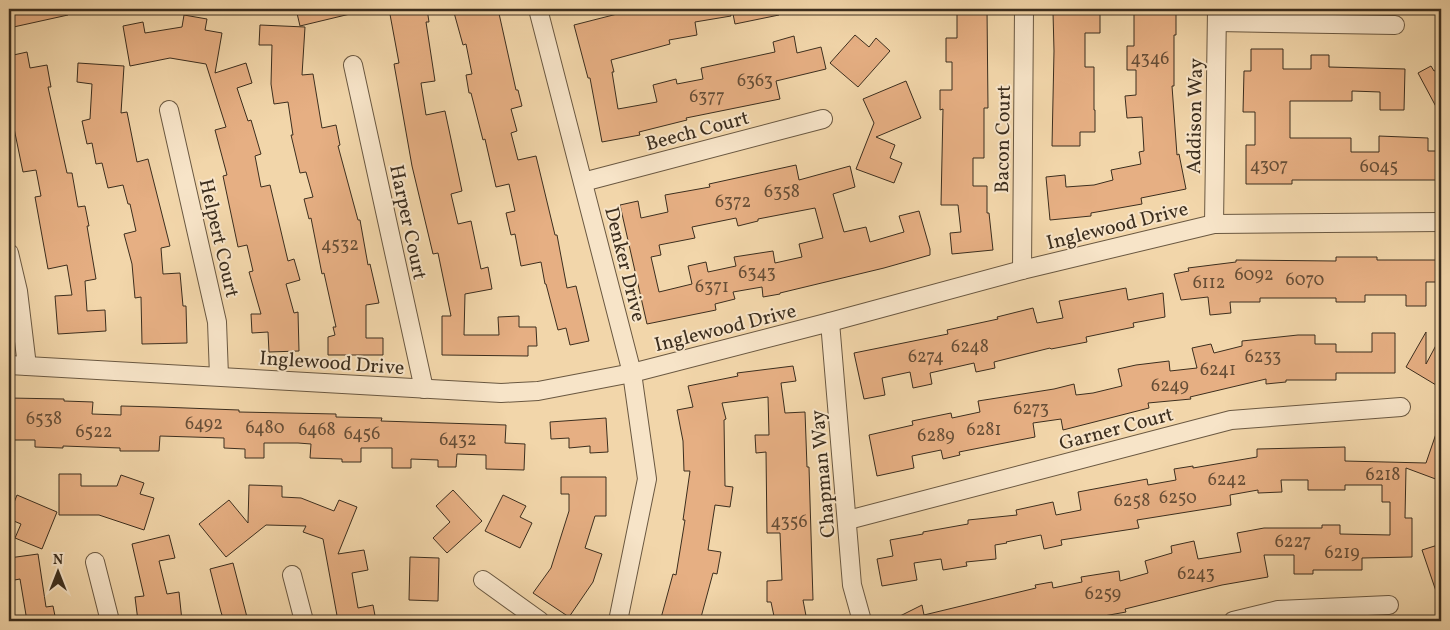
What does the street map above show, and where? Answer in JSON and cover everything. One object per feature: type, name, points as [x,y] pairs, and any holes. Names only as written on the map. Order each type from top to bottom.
[{"type":"street","name":"Denker Drive","points":[[538,9],[632,373],[647,479],[618,621]]},
{"type":"street","name":"Bacon Court","points":[[1022,270],[1024,9]]},
{"type":"street","points":[[1217,15],[1395,26]]},
{"type":"street","name":"Addison Way","points":[[1214,224],[1217,15]]},
{"type":"street","name":"Harper Court","points":[[353,65],[424,389]]},
{"type":"street","name":"Helpert Court","points":[[169,110],[217,322],[219,376]]},
{"type":"street","name":"Beech Court","points":[[583,182],[823,119]]},
{"type":"street","name":"Inglewood Drive","points":[[9,364],[424,389],[501,393],[538,392],[632,373],[1022,270],[1214,224],[1441,222]]},
{"type":"street","points":[[9,253],[18,291],[27,366]]},
{"type":"street","name":"Chapman Way","points":[[830,322],[852,585],[862,621]]},
{"type":"street","name":"Garner Court","points":[[848,520],[1231,420],[1401,407]]},
{"type":"street","points":[[95,562],[110,621]]},
{"type":"street","points":[[292,575],[304,621]]},
{"type":"street","points":[[483,580],[540,621]]},
{"type":"street","points":[[1233,621],[1278,610],[1389,605]]},
{"type":"building","points":[[9,9],[67,9],[68,15],[9,28]]},
{"type":"building","points":[[296,9],[349,9],[350,14],[300,26]]},
{"type":"building","points":[[389,9],[427,9],[429,22],[426,22],[435,81],[421,83],[426,115],[445,111],[462,191],[451,194],[458,224],[471,221],[481,269],[488,267],[492,289],[465,294],[464,335],[499,335],[498,317],[519,316],[519,327],[536,327],[537,346],[528,346],[528,356],[442,355],[442,316],[451,316],[438,253],[433,254],[412,166],[394,64],[399,63]]},
{"type":"building","points":[[453,9],[498,9],[516,90],[518,90],[522,106],[511,109],[517,131],[511,133],[518,160],[536,156],[555,235],[557,235],[567,288],[576,286],[589,341],[570,345],[566,328],[558,330],[541,262],[521,266],[515,234],[511,235],[506,213],[515,211],[509,184],[496,187],[485,139],[483,140],[471,93],[469,93],[466,75],[472,74],[466,44],[463,45]]},
{"type":"building","points":[[629,9],[730,9],[731,16],[695,22],[697,35],[669,40],[670,44],[611,60],[618,109],[657,102],[653,85],[676,79],[677,84],[703,79],[701,68],[775,52],[773,42],[794,36],[797,53],[821,47],[826,69],[776,81],[780,99],[686,118],[687,120],[639,132],[640,135],[602,142],[590,78],[588,78],[574,25],[621,13],[620,11]]},
{"type":"building","points":[[732,9],[778,9],[779,15],[735,24]]},
{"type":"building","points":[[957,9],[987,9],[988,108],[984,108],[984,158],[973,158],[973,186],[987,186],[987,213],[989,213],[993,250],[952,254],[950,233],[961,232],[958,205],[941,205],[943,109],[940,110],[940,90],[952,90],[952,62],[946,62],[946,38],[957,38]]},
{"type":"building","points":[[1134,9],[1167,9],[1167,14],[1176,14],[1174,86],[1172,86],[1177,155],[1179,154],[1186,189],[1141,198],[1142,204],[1091,213],[1091,216],[1050,220],[1046,177],[1065,175],[1066,187],[1094,185],[1113,180],[1111,170],[1141,164],[1139,152],[1144,151],[1142,117],[1127,118],[1125,96],[1136,95],[1136,70],[1127,70],[1127,46],[1134,46]]},
{"type":"building","points":[[1053,12],[1100,12],[1100,33],[1085,33],[1085,67],[1094,67],[1095,132],[1080,132],[1080,146],[1052,146]]},
{"type":"building","points":[[184,15],[207,19],[205,30],[222,33],[215,73],[246,63],[252,83],[237,88],[248,121],[251,120],[261,154],[255,156],[261,187],[270,185],[288,261],[294,259],[300,280],[286,284],[294,313],[298,312],[299,351],[269,352],[268,332],[252,333],[251,314],[261,314],[249,272],[253,271],[247,245],[238,247],[223,176],[227,175],[215,130],[226,127],[206,64],[170,58],[130,66],[123,26],[143,22],[145,33],[182,27]]},
{"type":"building","points":[[260,25],[305,27],[302,75],[313,74],[322,128],[336,125],[340,145],[338,146],[358,220],[360,220],[368,265],[370,264],[379,303],[366,305],[366,338],[383,338],[383,355],[328,355],[328,337],[335,335],[333,327],[336,327],[324,273],[322,274],[311,218],[309,219],[304,199],[313,197],[306,172],[300,173],[291,135],[293,135],[288,102],[274,104],[271,84],[272,45],[259,45]]},
{"type":"building","points":[[855,35],[869,47],[876,38],[890,51],[858,87],[830,63]]},
{"type":"building","points":[[1251,49],[1283,49],[1283,69],[1311,69],[1311,55],[1329,55],[1329,67],[1405,69],[1404,110],[1380,110],[1380,92],[1352,91],[1352,101],[1290,101],[1290,138],[1351,138],[1351,152],[1379,152],[1379,136],[1428,138],[1428,151],[1441,151],[1441,180],[1292,180],[1292,184],[1246,184],[1246,145],[1255,145],[1255,112],[1243,112],[1244,71],[1251,71]]},
{"type":"building","points":[[27,52],[30,68],[47,65],[51,87],[48,87],[67,173],[72,173],[78,207],[85,206],[89,226],[87,226],[96,279],[85,281],[87,311],[105,310],[106,331],[58,334],[55,296],[72,295],[67,265],[48,269],[35,197],[41,196],[36,170],[23,172],[9,104],[9,56]]},
{"type":"building","points":[[78,63],[124,66],[121,113],[127,112],[137,162],[148,159],[170,246],[161,248],[163,274],[180,273],[183,306],[186,306],[187,343],[142,344],[141,297],[135,298],[132,264],[124,234],[136,231],[130,204],[128,204],[123,185],[108,188],[102,163],[96,164],[92,143],[87,144],[82,121],[90,119],[92,84],[77,82]]},
{"type":"building","points":[[1431,66],[1434,71],[1441,68],[1441,116],[1418,73]]},
{"type":"building","points":[[906,81],[921,118],[876,137],[895,145],[890,158],[902,163],[894,183],[856,169],[874,123],[863,99]]},
{"type":"building","points":[[796,165],[799,180],[850,166],[855,187],[833,194],[844,232],[866,227],[870,242],[904,232],[899,216],[919,211],[930,255],[780,294],[763,297],[762,287],[733,292],[735,299],[715,304],[716,310],[647,324],[620,205],[638,201],[641,218],[668,212],[665,195],[710,187],[709,184]],"holes":[[[815,208],[823,238],[799,244],[802,257],[775,263],[773,251],[734,257],[736,266],[708,272],[706,262],[688,266],[692,284],[659,292],[651,257],[661,255],[659,245],[695,238],[692,227],[736,218],[738,226],[758,221],[758,219]]]},
{"type":"building","points":[[1336,257],[1377,257],[1377,260],[1441,260],[1441,282],[1426,282],[1426,306],[1406,306],[1406,295],[1365,295],[1365,302],[1336,302],[1336,298],[1260,298],[1260,302],[1230,302],[1231,313],[1210,315],[1208,297],[1181,300],[1174,274],[1189,271],[1188,268],[1236,262],[1236,260],[1336,261]]},
{"type":"building","points":[[1126,288],[1128,300],[1163,293],[1165,317],[1133,323],[1134,327],[1086,337],[1087,342],[1050,348],[994,362],[995,368],[976,372],[974,363],[930,373],[932,384],[913,388],[910,372],[882,378],[885,395],[864,399],[854,353],[948,334],[947,330],[998,319],[997,317],[1033,308],[1037,323],[1063,318],[1059,301]]},
{"type":"building","points":[[1426,332],[1426,364],[1441,336],[1441,388],[1406,367]]},
{"type":"building","points":[[1372,333],[1395,333],[1395,373],[1336,373],[1336,380],[1286,380],[1286,382],[1266,384],[1266,379],[1190,397],[1191,399],[1148,403],[1149,408],[1063,430],[1061,419],[1033,423],[1035,437],[959,452],[960,455],[943,459],[941,450],[912,456],[914,468],[877,476],[869,435],[913,425],[912,421],[951,413],[952,418],[980,412],[978,401],[1074,384],[1076,395],[1093,393],[1122,386],[1118,369],[1136,365],[1169,361],[1170,371],[1197,368],[1192,348],[1211,344],[1214,353],[1242,346],[1242,341],[1315,335],[1315,344],[1336,344],[1336,352],[1372,352]]},
{"type":"building","points":[[793,366],[796,381],[781,383],[785,413],[805,412],[807,467],[809,467],[813,600],[803,600],[807,621],[775,621],[771,602],[767,602],[767,581],[782,580],[780,533],[767,533],[766,452],[756,453],[755,435],[769,435],[768,397],[722,403],[726,419],[724,420],[725,486],[733,487],[730,507],[715,505],[708,550],[721,552],[717,574],[713,573],[700,621],[673,621],[661,618],[673,574],[676,575],[685,520],[683,520],[690,471],[684,471],[683,441],[677,410],[693,407],[688,386],[738,376],[737,373]]},
{"type":"building","points":[[9,398],[64,399],[64,401],[93,402],[92,414],[121,415],[121,406],[160,407],[239,410],[239,412],[336,414],[336,417],[382,418],[381,421],[506,425],[505,443],[525,444],[524,470],[486,469],[486,455],[457,454],[456,467],[438,467],[438,460],[411,459],[411,468],[392,468],[392,448],[361,448],[361,462],[342,462],[342,459],[310,458],[311,444],[298,443],[264,443],[264,458],[245,458],[245,449],[224,448],[224,438],[160,436],[159,451],[120,451],[120,448],[63,446],[63,448],[35,447],[35,440],[9,440]]},
{"type":"building","points":[[606,418],[608,452],[590,453],[590,446],[569,448],[569,438],[551,439],[550,422]]},
{"type":"building","points":[[1439,425],[1441,426],[1441,481],[1406,468],[1405,518],[1412,518],[1412,557],[1362,558],[1362,570],[1313,570],[1313,574],[1294,574],[1294,555],[1264,555],[1268,577],[1222,585],[1125,609],[1126,612],[1076,621],[890,621],[922,605],[924,615],[1036,588],[1035,585],[1052,582],[1053,588],[1082,582],[1081,577],[1119,571],[1120,581],[1148,573],[1145,561],[1172,553],[1171,546],[1194,541],[1198,559],[1241,552],[1237,533],[1264,528],[1322,528],[1322,525],[1340,525],[1340,534],[1390,535],[1390,502],[1382,502],[1382,485],[1345,485],[1345,490],[1308,490],[1308,480],[1281,480],[1282,492],[1258,493],[1258,490],[1230,495],[1231,505],[1137,520],[1139,528],[1061,540],[1062,545],[1044,549],[1041,535],[1006,542],[995,545],[996,559],[966,562],[967,566],[943,570],[941,559],[914,563],[917,580],[882,586],[877,559],[893,556],[890,540],[968,524],[968,520],[1017,515],[1016,510],[1053,502],[1056,515],[1081,510],[1078,492],[1147,479],[1148,485],[1176,480],[1174,469],[1193,466],[1193,468],[1257,457],[1257,449],[1345,447],[1345,461],[1426,463]]},
{"type":"building","points":[[59,474],[81,474],[81,486],[117,486],[121,475],[144,483],[140,494],[154,498],[144,530],[99,515],[59,515]]},
{"type":"building","points":[[561,477],[606,477],[606,516],[595,516],[585,548],[602,554],[593,582],[569,617],[533,593],[551,568],[569,511],[569,494],[561,494]]},
{"type":"building","points":[[249,485],[282,486],[282,497],[301,498],[334,511],[339,500],[357,507],[338,554],[364,550],[368,570],[352,573],[358,608],[373,605],[376,621],[338,621],[323,539],[303,532],[306,526],[266,525],[226,557],[199,524],[229,500],[248,523]]},
{"type":"building","points":[[453,490],[482,521],[447,553],[433,538],[450,522],[436,506]]},
{"type":"building","points":[[17,495],[57,512],[42,549],[15,538],[21,524],[9,519],[9,515]]},
{"type":"building","points":[[503,495],[526,506],[520,517],[532,523],[520,548],[485,531]]},
{"type":"building","points":[[169,535],[175,558],[159,561],[167,594],[179,592],[182,621],[138,621],[135,597],[144,596],[132,544]]},
{"type":"building","points":[[1441,544],[1441,599],[1439,600],[1422,550]]},
{"type":"building","points":[[38,554],[46,607],[53,606],[56,621],[27,621],[20,579],[9,581],[9,558]]},
{"type":"building","points":[[410,557],[439,558],[438,601],[409,600]]},
{"type":"building","points":[[233,563],[248,621],[224,621],[221,612],[210,569]]}]
